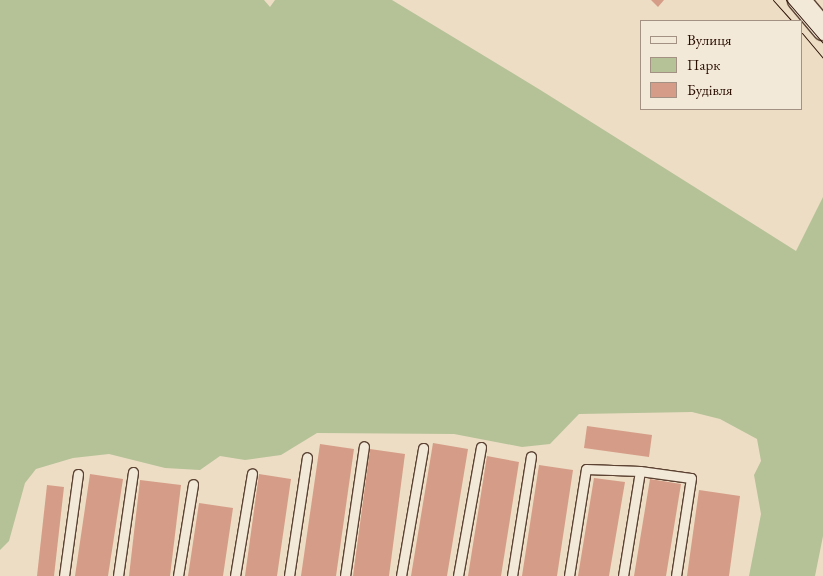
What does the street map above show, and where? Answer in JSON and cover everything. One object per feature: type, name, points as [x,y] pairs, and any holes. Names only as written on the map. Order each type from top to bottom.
[{"type":"main road","points":[[799,0],[823,29]]},
{"type":"lane","points":[[345,576],[364,446]]},
{"type":"lane","points":[[458,576],[480,447]]},
{"type":"lane","points":[[401,576],[423,448]]},
{"type":"lane","points":[[289,576],[307,456]]},
{"type":"lane","points":[[512,576],[531,456]]},
{"type":"lane","points":[[568,576],[586,468],[640,471],[691,478],[676,576]]},
{"type":"lane","points":[[623,576],[640,471]]},
{"type":"lane","points":[[118,576],[133,472]]},
{"type":"lane","points":[[64,576],[78,474]]},
{"type":"lane","points":[[235,576],[252,474]]},
{"type":"lane","points":[[178,576],[193,484]]},
{"type":"green space","points":[[0,0],[264,0],[270,7],[275,0],[392,0],[542,91],[796,251],[823,197],[823,536],[815,576],[749,576],[761,514],[754,475],[761,461],[757,439],[720,419],[692,412],[579,414],[550,444],[522,447],[454,434],[317,433],[281,455],[245,460],[220,456],[200,470],[165,468],[109,454],[73,458],[36,469],[25,483],[9,541],[0,550]]},
{"type":"building","points":[[651,0],[664,0],[658,7]]},
{"type":"building","points":[[587,426],[652,435],[649,457],[584,448]]},
{"type":"building","points":[[433,443],[468,449],[447,576],[411,576]]},
{"type":"building","points":[[320,444],[354,449],[336,576],[301,576]]},
{"type":"building","points":[[370,449],[405,454],[389,576],[353,576]]},
{"type":"building","points":[[487,456],[519,462],[501,576],[468,576]]},
{"type":"building","points":[[539,465],[573,470],[557,576],[522,576]]},
{"type":"building","points":[[90,474],[123,479],[108,576],[75,576]]},
{"type":"building","points":[[259,474],[291,479],[277,576],[245,576]]},
{"type":"building","points":[[594,478],[625,482],[609,576],[578,576]]},
{"type":"building","points":[[650,479],[681,484],[666,576],[634,576]]},
{"type":"building","points":[[140,480],[181,485],[170,576],[129,576]]},
{"type":"building","points":[[47,485],[64,487],[54,576],[37,576]]},
{"type":"building","points":[[699,490],[740,496],[729,576],[687,576]]},
{"type":"building","points":[[199,503],[233,508],[223,576],[188,576]]},
{"type":"tram line","points":[[773,0],[791,20]]},
{"type":"tram line","points":[[786,0],[823,43]]},
{"type":"tram line","points":[[803,34],[823,58]]}]
